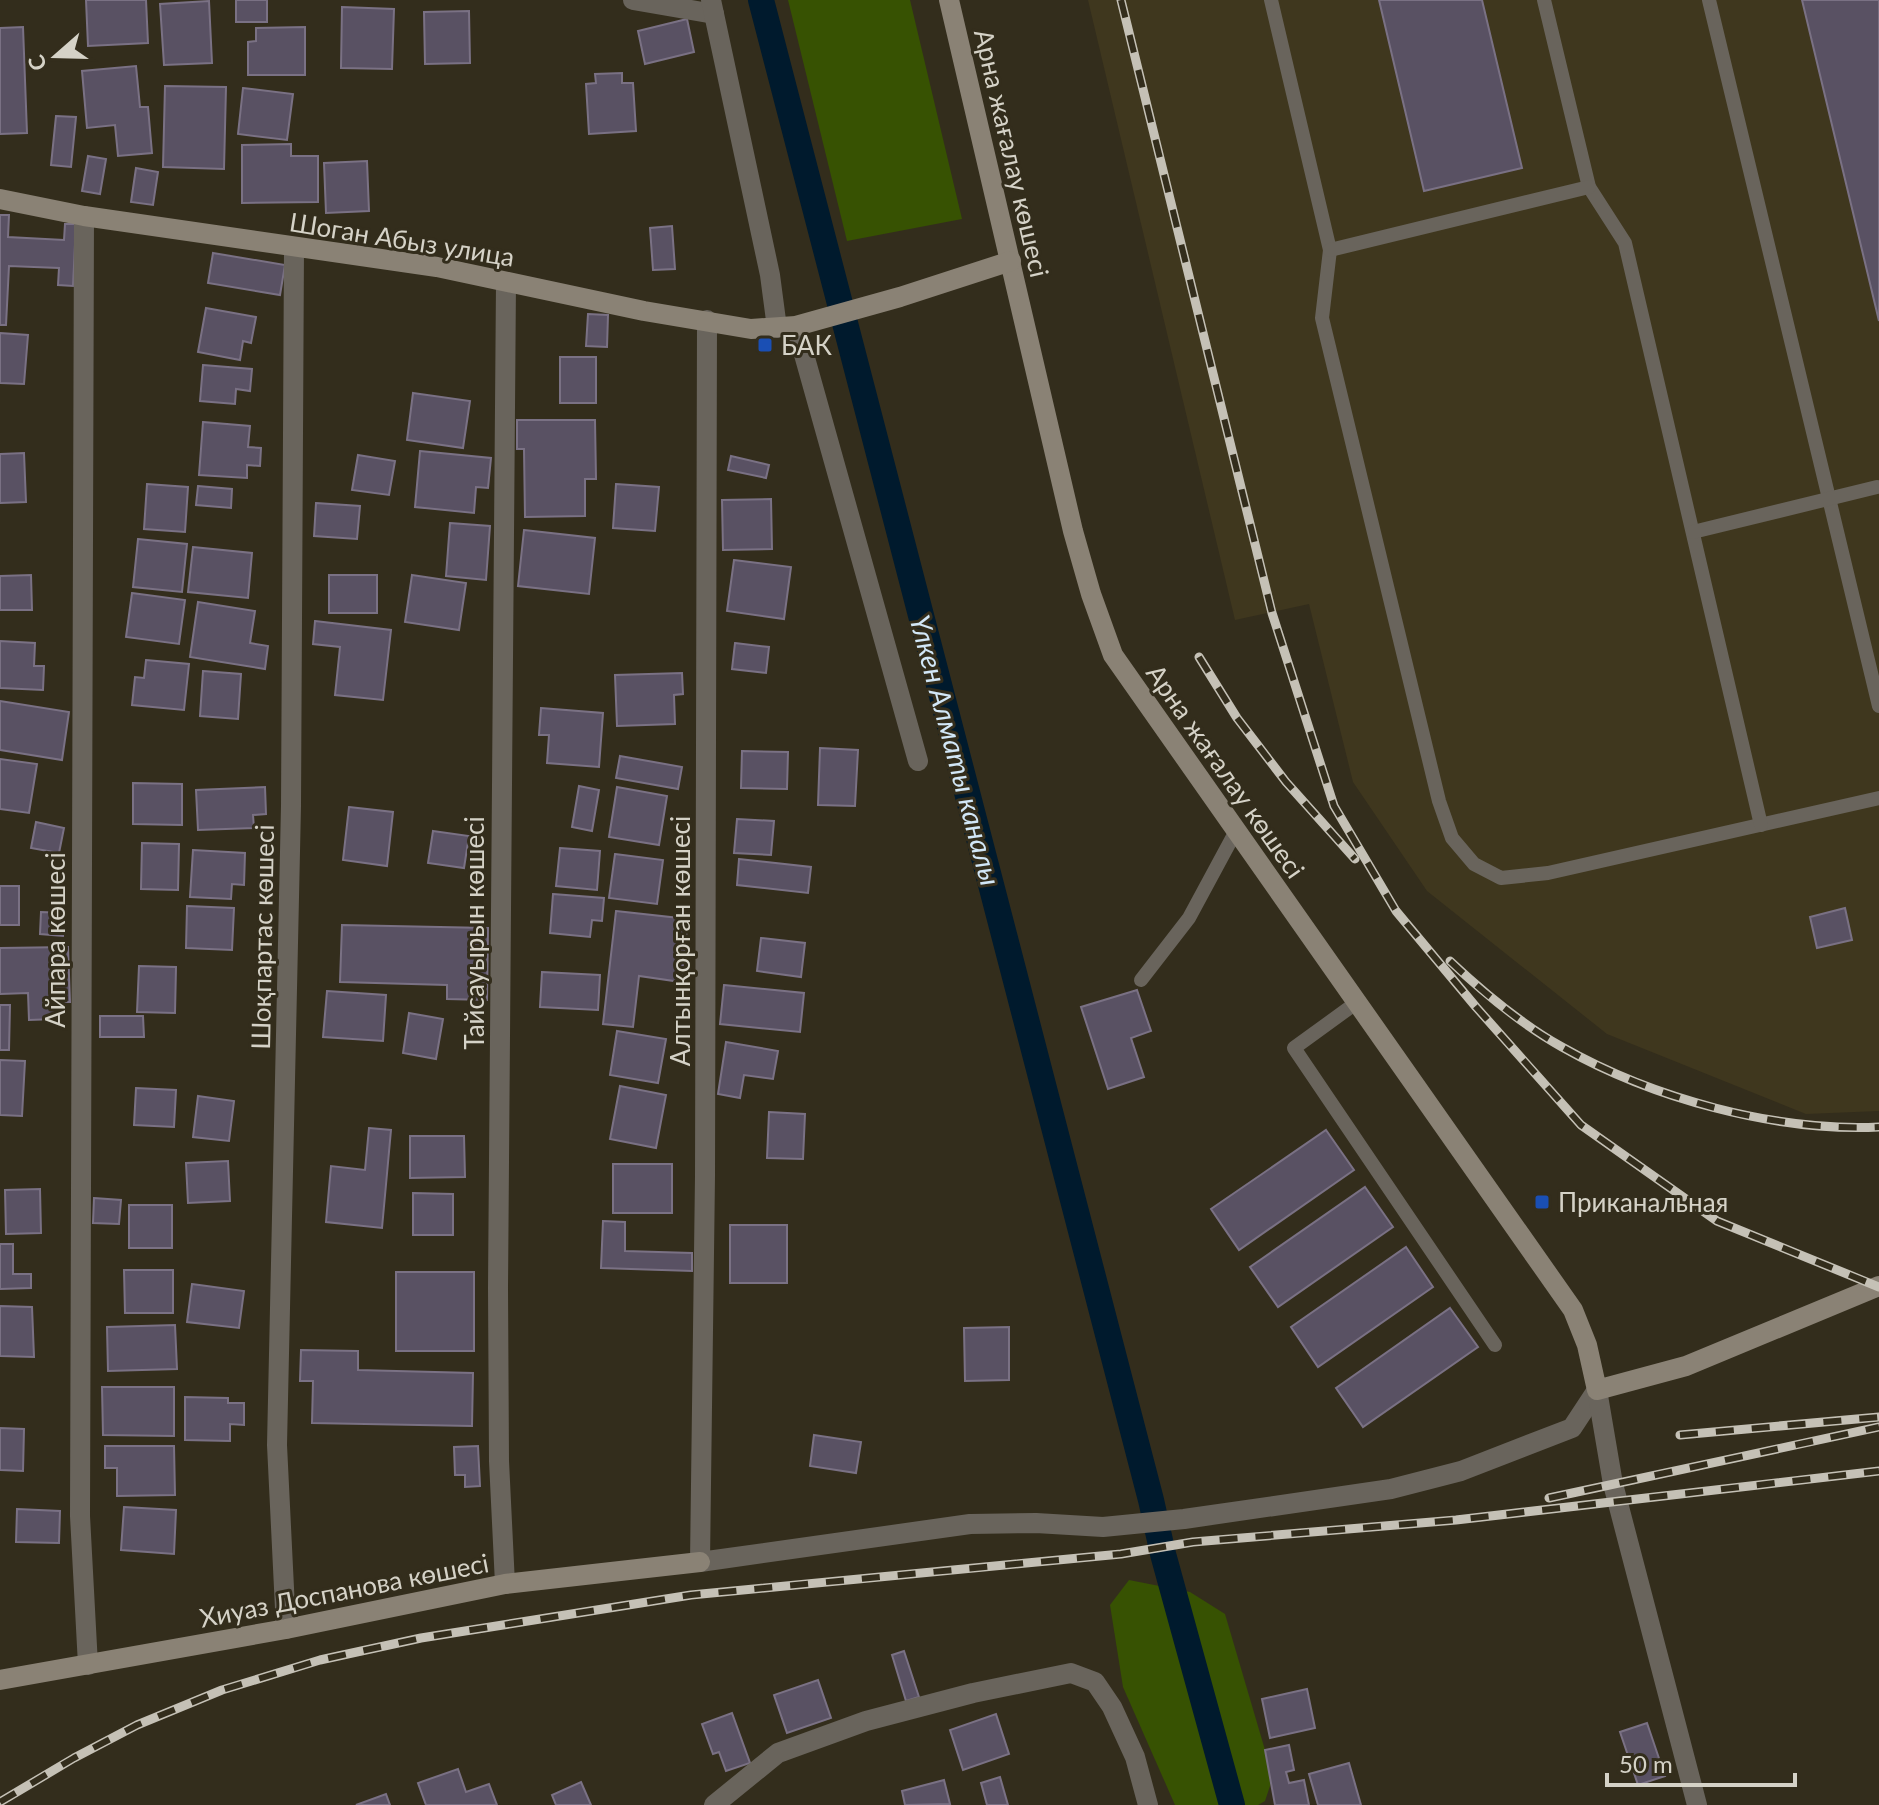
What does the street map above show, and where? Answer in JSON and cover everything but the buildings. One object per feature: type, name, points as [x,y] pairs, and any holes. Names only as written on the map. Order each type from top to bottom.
[{"type":"street","points":[[633,0],[712,7],[770,275],[918,761]]},
{"type":"street","name":"Арна жағалау көшесі","points":[[949,0],[1073,531],[1113,655],[1573,1310],[1587,1345],[1618,1500],[1697,1805]]},
{"type":"street","name":"Шоган Абыз улица","points":[[0,199],[84,216],[379,257],[644,311],[751,329],[786,327],[900,297],[1011,261]]},
{"type":"street","name":"Айпара көшесі","points":[[84,216],[80,1516],[88,1665]]},
{"type":"street","name":"Шоқпартас көшесі","points":[[286,1629],[277,1445],[290,821],[294,247]]},
{"type":"street","name":"Тайсауырын көшесі","points":[[505,1584],[499,1461],[498,1288],[506,282]]},
{"type":"street","name":"Алтынқорған көшесі","points":[[700,1562],[705,1145],[707,320]]},
{"type":"street","points":[[700,1562],[970,1524],[1036,1523],[1103,1527],[1184,1519],[1391,1489],[1461,1471],[1572,1428],[1597,1390],[1686,1366],[1879,1286]]},
{"type":"street","name":"Хиуаз Доспанова көшесі","points":[[0,1680],[286,1629],[505,1584],[700,1562]]},
{"type":"street","points":[[714,1805],[778,1753],[866,1721],[973,1693],[1071,1673],[1095,1682],[1112,1707],[1135,1757],[1148,1805]]},
{"type":"lane","points":[[1271,0],[1330,250],[1322,318],[1439,801],[1452,838],[1474,864],[1501,878],[1548,873],[1879,798]]},
{"type":"lane","points":[[1544,0],[1589,187],[1625,243],[1761,825]]},
{"type":"lane","points":[[1709,0],[1879,706]]},
{"type":"lane","points":[[1330,250],[1589,187]]},
{"type":"lane","points":[[1693,532],[1877,487]]},
{"type":"lane","points":[[1141,980],[1189,918],[1237,829]]},
{"type":"lane","points":[[1356,1003],[1294,1048],[1495,1345]]},
{"type":"shaded area","points":[[1088,0],[1879,0],[1879,1111],[1806,1114],[1607,1034],[1427,891],[1353,782],[1309,604],[1235,620]]},
{"type":"green space","points":[[788,0],[910,0],[962,219],[847,241]]},
{"type":"green space","points":[[1129,1580],[1190,1592],[1225,1614],[1265,1750],[1271,1783],[1265,1801],[1258,1805],[1175,1805],[1123,1687],[1110,1605]]},
{"type":"waterway","name":"Үлкен Алматы каналы","points":[[761,0],[1163,1554],[1232,1805]]},
{"type":"railway","points":[[1121,0],[1272,613],[1334,806],[1396,911],[1581,1125],[1717,1221],[1879,1287]]},
{"type":"railway","points":[[1199,657],[1237,718],[1286,782],[1355,859]]},
{"type":"railway","points":[[1450,961],[1532,1028],[1562,1047],[1635,1082],[1715,1108],[1757,1117],[1798,1124],[1879,1127]]},
{"type":"railway","points":[[1680,1435],[1879,1417]]},
{"type":"railway","points":[[1549,1498],[1879,1427]]},
{"type":"railway","points":[[0,1802],[137,1725],[222,1690],[320,1660],[421,1638],[691,1595],[1121,1554],[1193,1542],[1456,1520],[1879,1471]]},
{"type":"place","name":"БАК","points":[[765,345]]},
{"type":"place","name":"Приканальная","points":[[1542,1202]]}]
